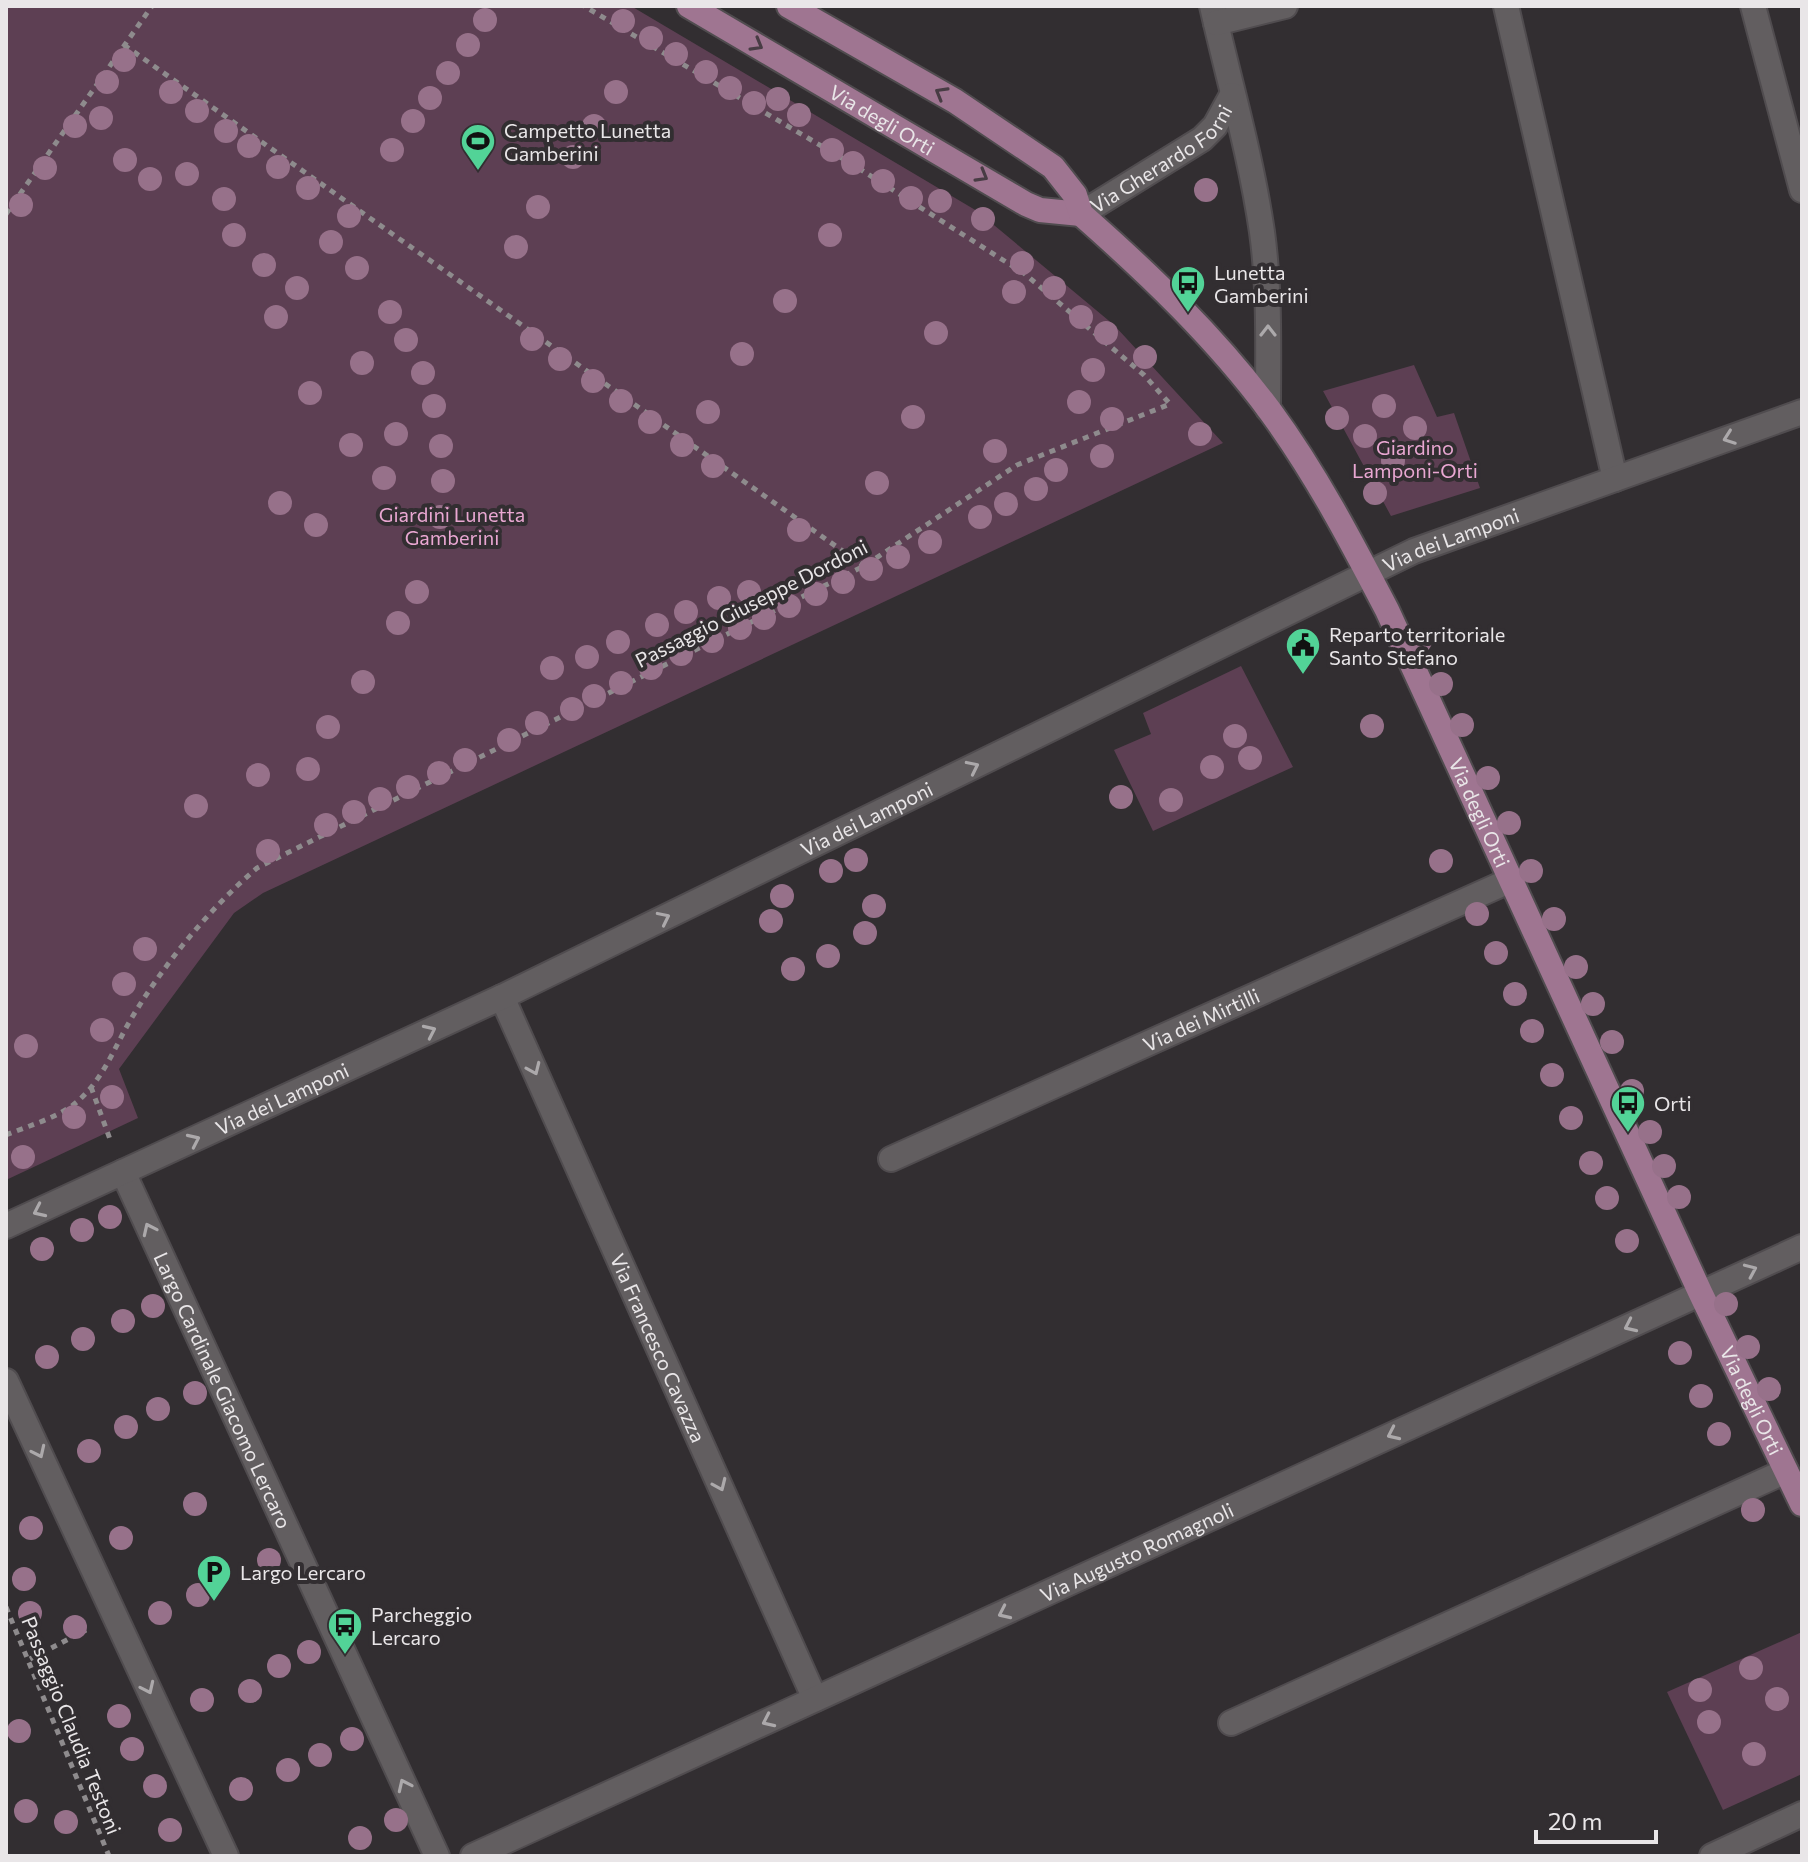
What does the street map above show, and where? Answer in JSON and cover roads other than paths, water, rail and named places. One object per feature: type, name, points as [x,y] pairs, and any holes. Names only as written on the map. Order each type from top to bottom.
[{"type":"main road","name":"Via degli Orti","points":[[689,6],[1026,204],[1040,210],[1081,214]]},
{"type":"main road","name":"Via degli Orti","points":[[789,6],[955,101],[1043,159],[1065,180],[1081,214],[1188,314],[1268,409],[1329,500],[1369,575],[1700,1292],[1802,1504]]},
{"type":"street","points":[[1214,15],[1285,6]]},
{"type":"street","points":[[1506,6],[1615,479]]},
{"type":"street","points":[[1753,6],[1802,190]]},
{"type":"street","name":"Via Gherardo Forni","points":[[1214,15],[1248,155],[1262,232],[1267,284],[1268,409]]},
{"type":"street","name":"Via Gherardo Forni","points":[[1081,214],[1202,139],[1215,126],[1232,95]]},
{"type":"street","name":"Via dei Lamponi","points":[[123,1172],[502,997],[1414,551],[1802,412]]},
{"type":"street","name":"Via dei Mirtilli","points":[[891,1159],[1511,880]]},
{"type":"street","name":"Via Francesco Cavazza","points":[[502,997],[815,1699]]},
{"type":"street","points":[[6,1226],[123,1172]]},
{"type":"street","name":"Largo Cardinale Giacomo Lercaro","points":[[123,1172],[437,1856]]},
{"type":"street","name":"Via Augusto Romagnoli","points":[[473,1856],[1802,1247]]},
{"type":"street","points":[[6,1381],[226,1856]]},
{"type":"street","name":"Via degli Orti","points":[[1231,1723],[1786,1471]]},
{"type":"street","points":[[1712,1856],[1802,1814]]},
{"type":"place","name":"Campetto Lunetta Gamberini","points":[[478,172]]},
{"type":"place","name":"Lunetta Gamberini","points":[[1188,314]]},
{"type":"place","name":"Reparto territoriale Santo Stefano","points":[[1303,676]]},
{"type":"place","name":"Orti","points":[[1628,1134]]},
{"type":"place","name":"Largo Lercaro","points":[[214,1603]]},
{"type":"place","name":"Parcheggio Lercaro","points":[[345,1656]]},
{"type":"park label","name":"Giardino Lamponi-Orti","points":[[1415,458]]},
{"type":"park label","name":"Giardini Lunetta Gamberini","points":[[452,526]]}]
